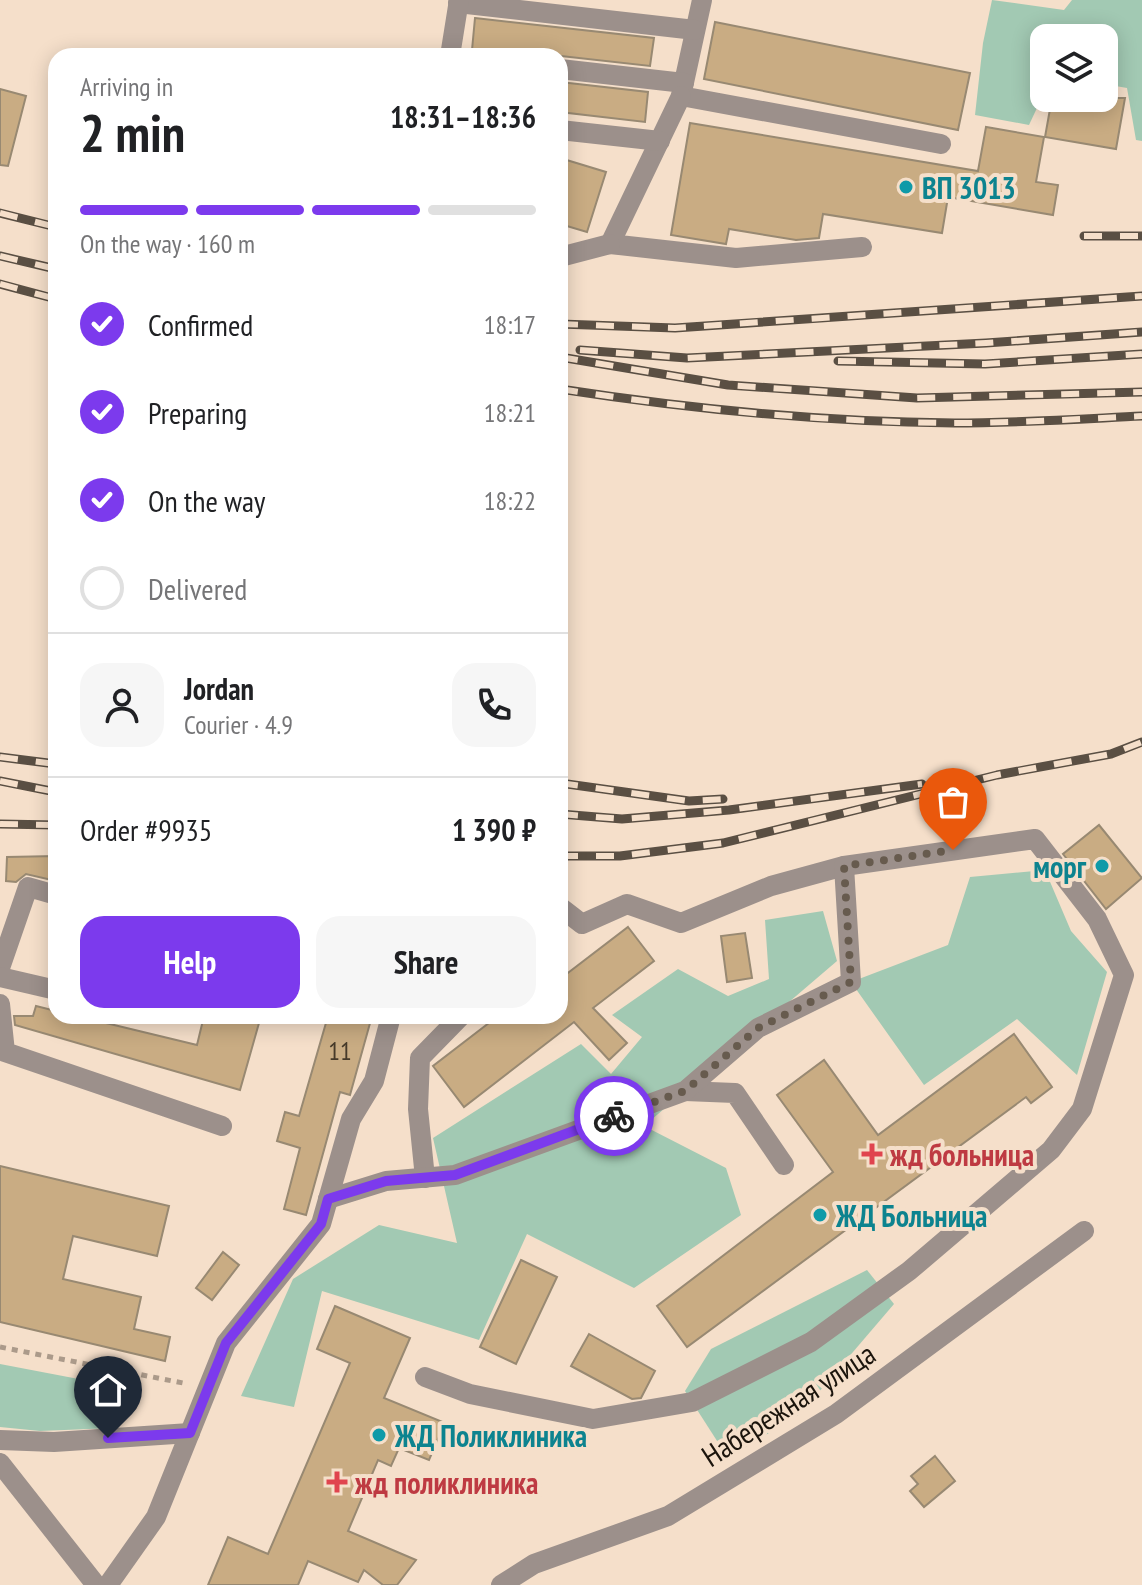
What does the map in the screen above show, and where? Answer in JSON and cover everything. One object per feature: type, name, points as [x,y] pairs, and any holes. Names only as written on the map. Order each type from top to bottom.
[{"type":"street","points":[[610,244],[683,90],[702,0]]},
{"type":"street","points":[[451,48],[459,1],[695,30]]},
{"type":"street","points":[[568,70],[683,90],[941,144]]},
{"type":"street","points":[[568,131],[660,141]]},
{"type":"street","points":[[568,255],[610,244],[736,258],[862,247]]},
{"type":"street","points":[[425,1377],[470,1394],[593,1419],[692,1402],[811,1342],[909,1271],[1051,1150],[1082,1109],[1124,975],[1097,919],[1035,839],[844,866],[771,886],[681,923],[627,904],[582,924],[568,913]]},
{"type":"street","points":[[328,1199],[386,1181],[455,1175],[685,1091],[758,1028],[851,982],[844,866]]},
{"type":"street","points":[[0,968],[28,887],[48,893]]},
{"type":"street","points":[[0,977],[48,988]]},
{"type":"street","points":[[0,1004],[5,1052],[222,1126]]},
{"type":"street","points":[[108,1585],[156,1517],[226,1343],[321,1224],[351,1119],[374,1081],[389,1024]]},
{"type":"street","points":[[425,1178],[418,1109],[420,1058],[453,1024]]},
{"type":"street","points":[[685,1091],[735,1093],[784,1165]]},
{"type":"street","name":"Набережная улица","points":[[501,1585],[534,1564],[668,1516],[823,1422],[1084,1231]]},
{"type":"street","points":[[0,1440],[54,1442],[190,1433]]},
{"type":"street","points":[[0,1463],[96,1585]]},
{"type":"path","points":[[0,1347],[208,1387]]},
{"type":"green space","points":[[992,0],[1064,10],[1072,0],[1142,0],[1142,141],[1136,140],[1127,88],[1118,86],[1118,24],[1030,24],[1030,112],[1035,112],[1029,125],[975,115],[983,43]]},
{"type":"green space","points":[[1045,870],[1071,931],[1107,972],[1077,1075],[1017,1019],[924,1085],[851,982],[948,945],[970,877]]},
{"type":"green space","points":[[823,911],[837,961],[644,1126],[726,1168],[741,1215],[634,1288],[527,1234],[479,1340],[322,1291],[294,1407],[241,1396],[293,1279],[379,1225],[457,1243],[433,1138],[581,1044],[611,1074],[642,1037],[612,1015],[678,969],[728,996],[769,979],[765,920]]},
{"type":"green space","points":[[867,1270],[894,1304],[800,1414],[728,1458],[685,1391],[711,1349]]},
{"type":"green space","points":[[0,1364],[110,1385],[113,1428],[40,1431],[0,1427]]},
{"type":"building","points":[[475,18],[654,38],[650,66],[568,57],[568,48],[472,48]]},
{"type":"building","points":[[715,22],[970,73],[958,130],[704,79]]},
{"type":"building","points":[[568,83],[648,92],[645,122],[568,113]]},
{"type":"building","points":[[0,89],[26,96],[8,166],[0,165]]},
{"type":"building","points":[[1118,98],[1125,98],[1116,149],[1045,137],[1049,112],[1118,112]]},
{"type":"building","name":"ВП 3013","points":[[690,123],[978,171],[986,127],[1044,137],[1036,182],[1058,185],[1053,215],[948,197],[942,233],[823,214],[819,238],[796,240],[729,229],[726,244],[671,235]]},
{"type":"building","points":[[568,160],[606,172],[587,232],[568,226]]},
{"type":"building","name":"морг","points":[[1099,825],[1142,878],[1106,909],[1063,854]]},
{"type":"building","points":[[48,856],[48,879],[26,874],[16,882],[6,881],[7,857]]},
{"type":"building","points":[[628,927],[654,961],[593,1008],[627,1043],[609,1060],[574,1022],[464,1107],[433,1066],[488,1024],[568,1024],[568,973]]},
{"type":"building","points":[[745,933],[752,978],[727,982],[721,936]]},
{"type":"building","points":[[36,1006],[48,1009],[48,1024],[110,1024],[197,1045],[202,1024],[259,1024],[240,1090],[15,1025],[14,1016],[33,1016]]},
{"type":"building","points":[[326,1024],[370,1024],[350,1095],[340,1092],[306,1215],[284,1209],[300,1148],[277,1141],[285,1112],[299,1116]]},
{"type":"building","name":"ЖД Больница","points":[[1014,1034],[1052,1087],[1031,1103],[1026,1097],[687,1347],[657,1306],[833,1172],[777,1095],[824,1060],[878,1135]]},
{"type":"building","points":[[0,1166],[169,1206],[157,1256],[73,1236],[63,1279],[141,1297],[134,1329],[170,1337],[165,1361],[0,1322]]},
{"type":"building","points":[[223,1252],[239,1265],[212,1300],[196,1288]]},
{"type":"building","points":[[521,1260],[557,1277],[516,1364],[480,1347]]},
{"type":"building","name":"ЖД Поликлиника","points":[[335,1306],[410,1338],[384,1398],[445,1423],[429,1460],[399,1448],[391,1466],[378,1460],[348,1531],[416,1560],[397,1585],[383,1585],[364,1570],[358,1582],[308,1561],[298,1585],[208,1585],[228,1537],[268,1554],[350,1363],[317,1349]]},
{"type":"building","points":[[589,1334],[655,1371],[641,1398],[632,1399],[571,1366]]},
{"type":"building","points":[[935,1456],[955,1481],[924,1507],[910,1491],[918,1484],[911,1476]]},
{"type":"railway","points":[[0,213],[48,225]]},
{"type":"railway","points":[[1084,236],[1142,236]]},
{"type":"railway","points":[[0,256],[48,267]]},
{"type":"railway","points":[[0,284],[48,297]]},
{"type":"railway","points":[[568,324],[675,328],[1142,296]]},
{"type":"railway","points":[[580,350],[687,358],[1142,332]]},
{"type":"railway","points":[[838,361],[985,364],[1142,354]]},
{"type":"railway","points":[[568,358],[728,385],[917,398],[1142,392]]},
{"type":"railway","points":[[568,390],[658,403],[855,420],[977,423],[1142,416]]},
{"type":"railway","points":[[568,856],[620,856],[723,843],[997,775],[1111,754],[1142,742]]},
{"type":"railway","points":[[0,757],[48,763]]},
{"type":"railway","points":[[0,781],[48,790]]},
{"type":"railway","points":[[568,784],[689,801],[723,799]]},
{"type":"railway","points":[[568,815],[622,819],[729,810],[922,784]]},
{"type":"railway","points":[[0,824],[48,825]]},
{"type":"way so far","points":[[614,1116],[685,1091],[758,1028],[851,982],[844,866],[953,850]]},
{"type":"place","name":"ВП 3013","points":[[906,187]]},
{"type":"place","name":"морг","points":[[1102,866]]},
{"type":"place","name":"жд больница","points":[[872,1154]]},
{"type":"place","name":"ЖД Больница","points":[[820,1215]]},
{"type":"place","name":"ЖД Поликлиника","points":[[379,1435]]},
{"type":"place","name":"жд поликлиника","points":[[337,1482]]},
{"type":"route","points":[[108,1438],[190,1433],[226,1343],[321,1224],[328,1199],[386,1181],[455,1175],[614,1116]]}]
